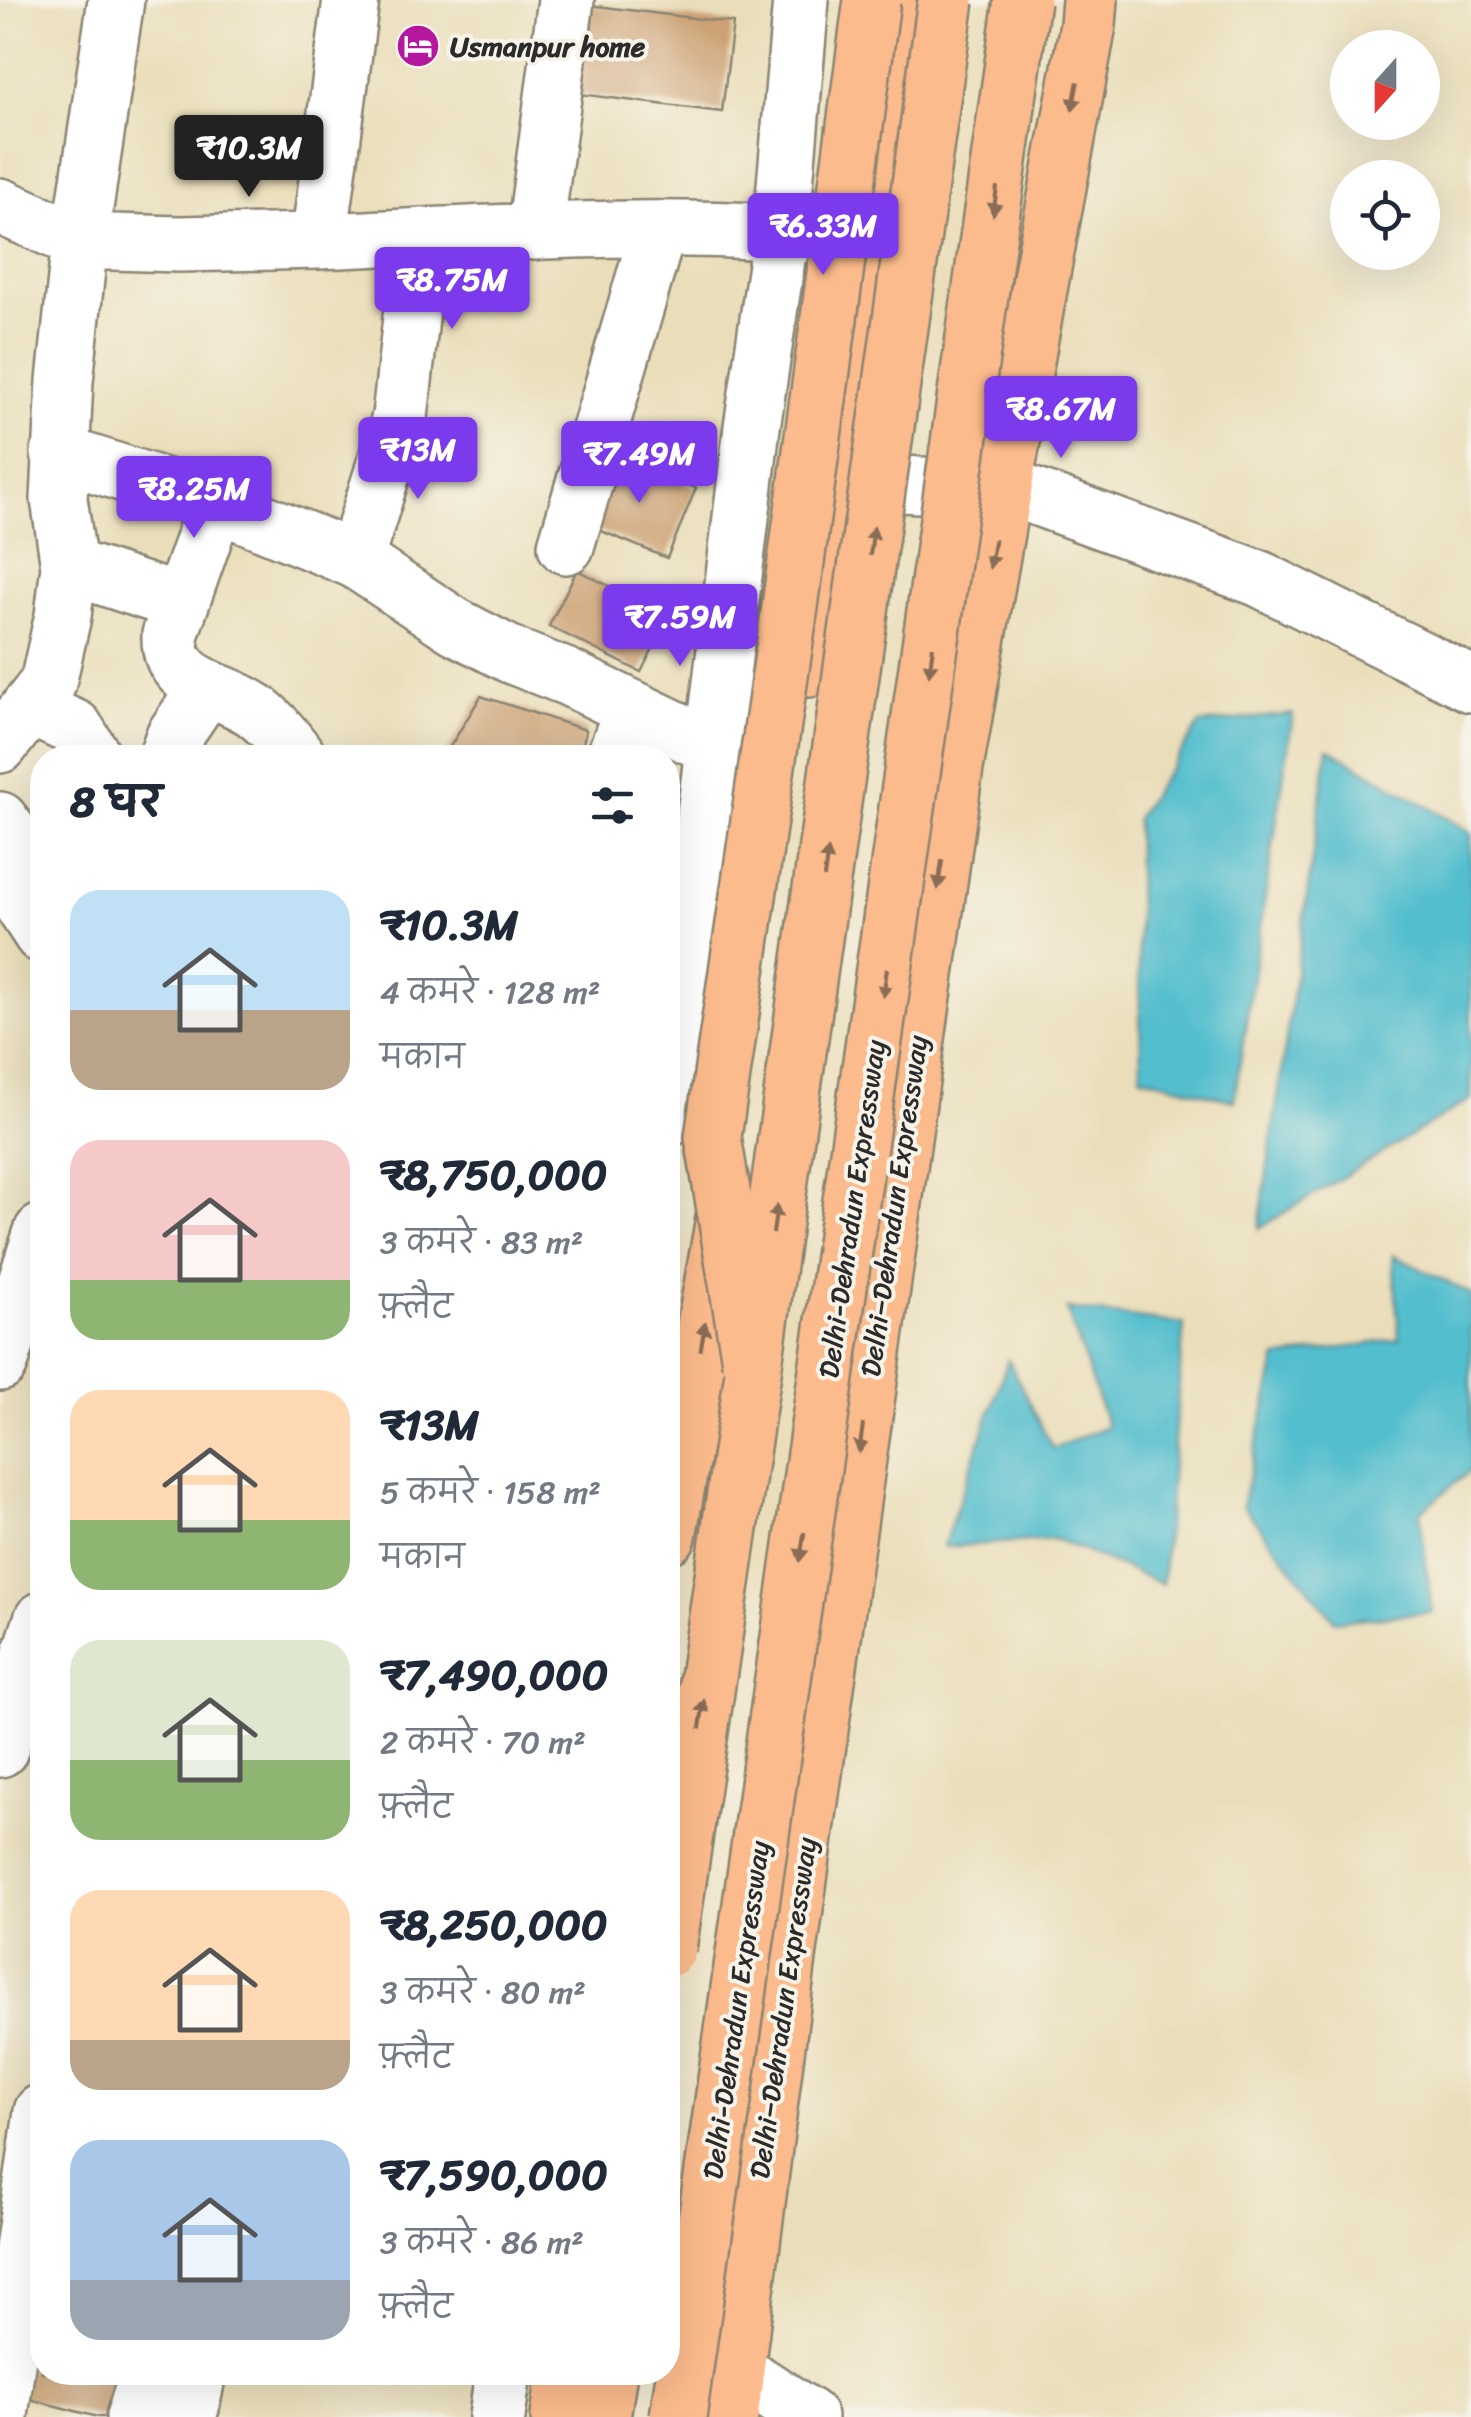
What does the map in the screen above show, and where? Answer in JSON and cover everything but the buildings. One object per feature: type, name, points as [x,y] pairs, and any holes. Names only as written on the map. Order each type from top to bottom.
[{"type":"main road","points":[[752,1378],[713,1137],[872,0]]},
{"type":"main road","points":[[680,1467],[737,1142],[906,0]]},
{"type":"main road","points":[[680,1867],[946,0]]},
{"type":"main road","name":"Delhi-Dehradun Expressway","points":[[678,2417],[1022,0]]},
{"type":"main road","name":"Delhi–Dehradun Expressway","points":[[734,2393],[788,1958],[956,768],[1090,0]]},
{"type":"main road","points":[[560,2417],[564,2385]]},
{"type":"main road","points":[[602,2417],[607,2385]]},
{"type":"street","points":[[15,726],[48,682],[64,616],[69,566],[58,499],[59,452],[80,240],[116,0]]},
{"type":"street","points":[[318,241],[351,0]]},
{"type":"street","points":[[535,232],[566,0]]},
{"type":"street","points":[[680,1019],[752,427],[782,232],[802,0]]},
{"type":"street","points":[[0,206],[80,240],[179,244],[658,231],[782,232],[871,240]]},
{"type":"street","points":[[566,546],[658,231]]},
{"type":"street","points":[[355,560],[400,418],[420,237]]},
{"type":"street","points":[[59,452],[216,504],[355,560],[623,734],[713,748]]},
{"type":"street","points":[[836,480],[1018,491],[1258,578],[1459,678]]},
{"type":"street","points":[[216,504],[170,636],[170,654],[184,673],[254,710],[290,745]]},
{"type":"street","points":[[69,566],[181,603]]},
{"type":"street","points":[[171,745],[206,688]]},
{"type":"street","points":[[15,726],[74,728],[85,745]]},
{"type":"street","points":[[0,820],[26,871]]},
{"type":"street","points":[[0,1363],[30,1269]]},
{"type":"street","points":[[0,1749],[30,1657]]},
{"type":"street","points":[[0,2103],[30,2109]]},
{"type":"street","points":[[0,2414],[30,2198]]},
{"type":"street","points":[[680,2339],[734,2393],[809,2417]]},
{"type":"street","points":[[134,2417],[145,2385]]},
{"type":"street","points":[[184,2417],[195,2385]]},
{"type":"street","points":[[497,2417],[501,2385]]},
{"type":"water","points":[[1293,714],[1234,1101],[1141,1076],[1136,818],[1200,724]]},
{"type":"water","points":[[1328,748],[1471,832],[1471,1099],[1259,1228]]},
{"type":"water","points":[[1393,1255],[1471,1294],[1471,1470],[1420,1512],[1432,1612],[1335,1621],[1242,1505],[1277,1358],[1399,1339]]},
{"type":"water","points":[[1067,1309],[1184,1324],[1162,1584],[1055,1539],[943,1547],[1008,1360],[1053,1449],[1107,1426]]},
{"type":"place","name":"Usmanpur home","points":[[418,46]]}]
